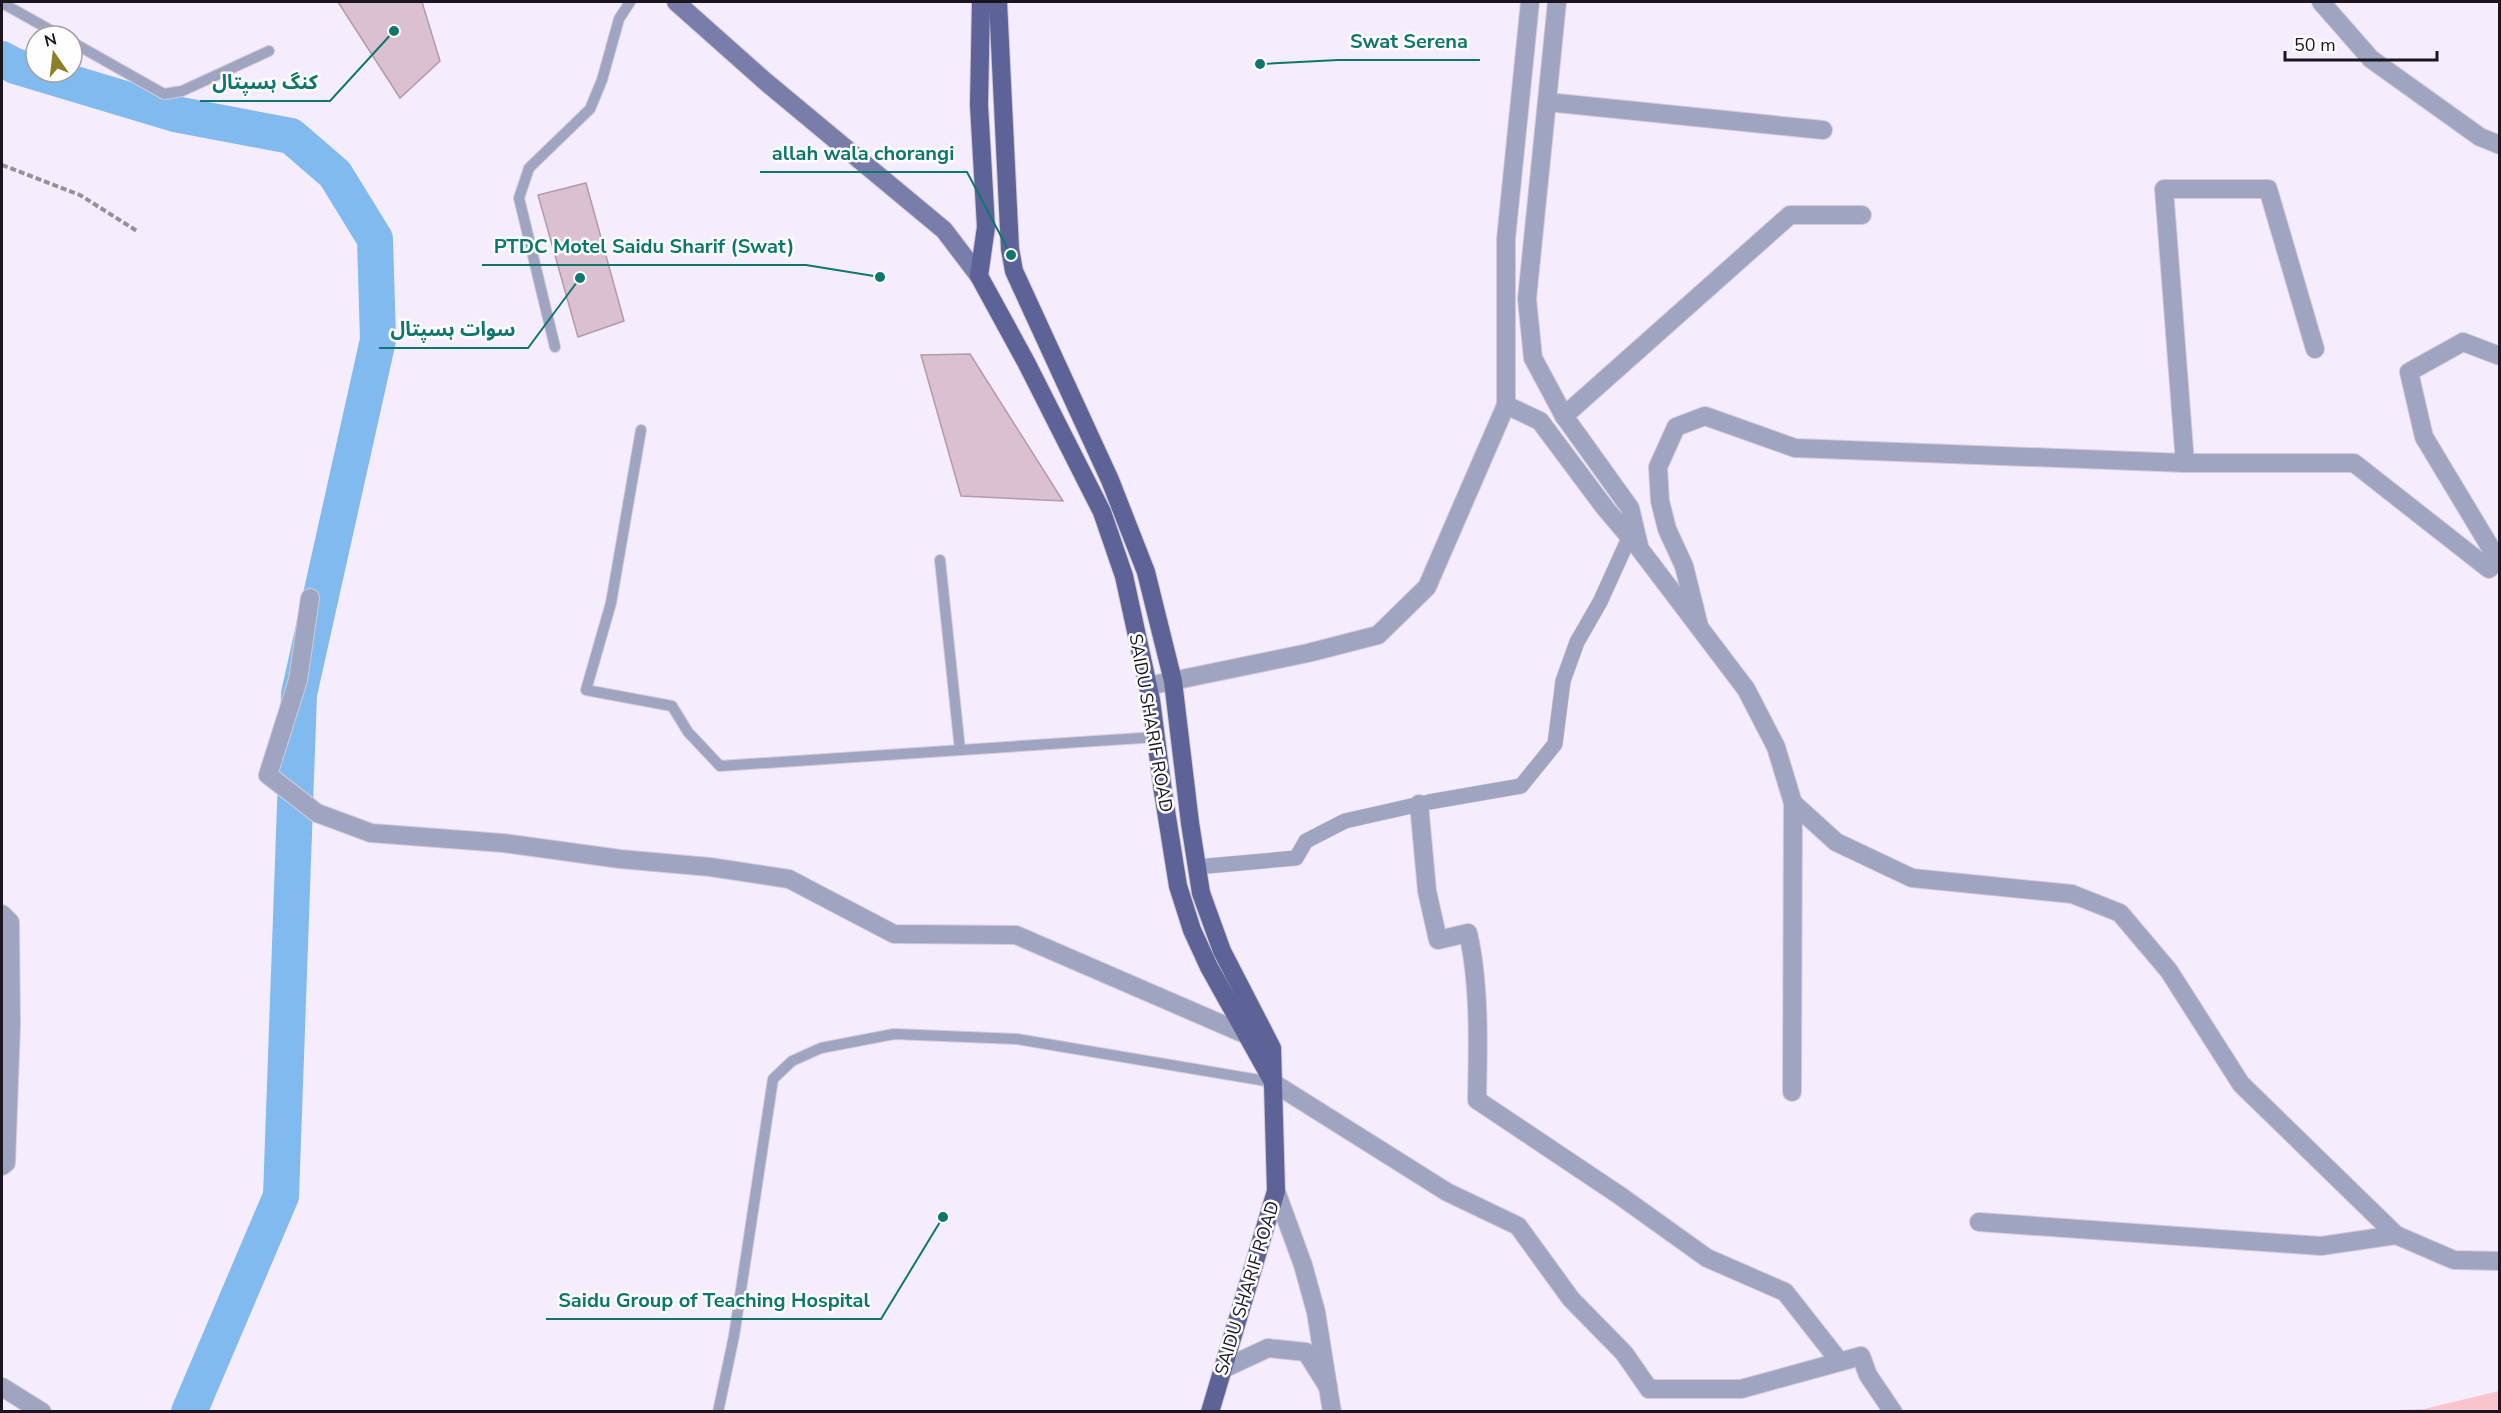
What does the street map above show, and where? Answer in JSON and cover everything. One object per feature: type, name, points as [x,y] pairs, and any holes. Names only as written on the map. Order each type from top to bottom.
[{"type":"main road","points":[[676,2],[766,82],[944,230],[979,276]]},
{"type":"main road","points":[[979,276],[986,227],[979,105],[981,2]]},
{"type":"main road","points":[[998,2],[1009,237],[1014,271]]},
{"type":"main road","points":[[986,227],[1014,271],[1110,480],[1146,572],[1173,681],[1201,893],[1222,951],[1272,1048],[1272,1082]]},
{"type":"main road","name":"SAIDU SHARIF ROAD","points":[[979,276],[1026,362],[1102,512],[1124,576],[1148,686],[1178,886],[1192,930],[1209,968],[1272,1082],[1276,1191],[1210,1412]]},
{"type":"main road","points":[[1090,487],[1110,480]]},
{"type":"street","points":[[1148,686],[1308,653],[1378,635],[1427,587],[1506,405],[1506,240],[1530,2]]},
{"type":"street","points":[[1196,867],[1296,858],[1306,842],[1345,821],[1419,804],[1521,786],[1555,744],[1563,681],[1577,642],[1634,543],[1630,508],[1563,416],[1533,358],[1527,299],[1557,2]]},
{"type":"street","points":[[2321,2],[2371,59],[2480,137],[2499,145]]},
{"type":"street","points":[[1547,102],[1822,130]]},
{"type":"street","points":[[2185,463],[2164,189],[2268,189],[2315,349]]},
{"type":"street","points":[[1563,416],[1790,215],[1862,215]]},
{"type":"street","points":[[1699,627],[1684,566],[1667,529],[1660,501],[1658,467],[1676,427],[1705,416],[1795,448],[2185,463],[2354,463],[2489,569],[2498,560],[2424,438],[2409,372],[2463,342],[2499,356]]},
{"type":"street","points":[[1506,405],[1540,421],[1746,688],[1776,747],[1793,803],[1792,1092]]},
{"type":"street","points":[[310,598],[298,680],[268,775],[317,813],[371,833],[503,843],[620,860],[710,867],[789,879],[894,934],[1016,935],[1247,1035]]},
{"type":"street","points":[[1793,803],[1836,842],[1912,878],[2072,894],[2120,913],[2169,970],[2241,1084],[2396,1235],[2454,1260],[2499,1261]]},
{"type":"street","points":[[1419,804],[1427,891],[1438,940],[1468,933],[1473,953],[1478,1056],[1477,1100],[1619,1195],[1707,1258],[1785,1292],[1840,1362]]},
{"type":"street","points":[[2,914],[10,922],[11,1026],[7,1153],[6,1163],[2,1166]]},
{"type":"street","points":[[1272,1082],[1447,1192],[1518,1226],[1571,1299],[1624,1353],[1649,1389],[1741,1389],[1861,1356],[1868,1375],[1893,1412]]},
{"type":"street","points":[[1276,1191],[1303,1265],[1316,1312],[1332,1412]]},
{"type":"street","points":[[1979,1222],[2321,1246],[2396,1235]]},
{"type":"street","points":[[1223,1369],[1268,1348],[1306,1352],[1328,1387]]},
{"type":"street","points":[[2,1387],[42,1412]]},
{"type":"lane","points":[[555,347],[519,198],[529,168],[590,109],[602,80],[619,19],[630,2]]},
{"type":"lane","points":[[2,3],[40,24]]},
{"type":"lane","points":[[84,49],[164,94],[182,91],[269,51]]},
{"type":"lane","points":[[641,430],[611,603],[586,690],[672,706],[688,732],[720,766],[1156,737]]},
{"type":"lane","points":[[940,560],[960,750]]},
{"type":"lane","points":[[718,1412],[734,1336],[773,1079],[792,1061],[821,1048],[894,1034],[1017,1039],[1272,1082]]},
{"type":"path","points":[[2,165],[80,195],[137,231]]},
{"type":"shaded area","points":[[2499,1391],[2499,1411],[2372,1411],[2424,1409]]},
{"type":"building","points":[[338,2],[422,2],[440,61],[400,98]]},
{"type":"building","points":[[586,183],[624,321],[578,337],[538,195]]},
{"type":"building","points":[[970,354],[1063,501],[961,496],[921,355]]},
{"type":"waterway","points":[[2,59],[15,66],[175,114],[291,136],[335,174],[375,239],[378,340],[299,694],[281,1196],[189,1412]]},
{"type":"place","name":"کنگ ہسپتال","points":[[394,31]]},
{"type":"place","name":"Swat Serena","points":[[1260,64]]},
{"type":"place","name":"allah wala chorangi","points":[[1011,255]]},
{"type":"place","name":"PTDC Motel Saidu Sharif (Swat)","points":[[880,277]]},
{"type":"place","name":"سوات ہسپتال","points":[[580,278]]},
{"type":"place","name":"Saidu Group of Teaching Hospital","points":[[943,1217]]}]
